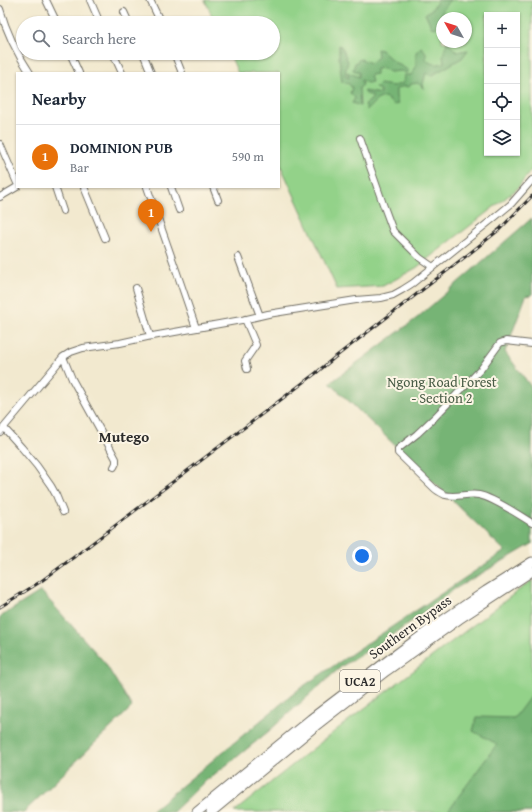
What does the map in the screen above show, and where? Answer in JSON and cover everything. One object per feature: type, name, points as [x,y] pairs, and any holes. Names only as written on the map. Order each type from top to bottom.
[{"type":"highway","name":"Southern Bypass","points":[[197,812],[311,719],[394,656],[436,625],[532,562]]},
{"type":"highway","name":"Southern Bypass","points":[[211,812],[314,727],[386,671],[459,619],[532,571]]},
{"type":"street","points":[[46,0],[54,16]]},
{"type":"street","points":[[90,0],[97,16]]},
{"type":"street","points":[[150,0],[158,16]]},
{"type":"street","points":[[0,9],[16,51]]},
{"type":"street","points":[[124,12],[126,16]]},
{"type":"street","points":[[22,60],[29,72]]},
{"type":"street","points":[[73,60],[79,72]]},
{"type":"street","points":[[116,60],[122,72]]},
{"type":"street","points":[[145,60],[151,72]]},
{"type":"street","points":[[177,60],[182,72]]},
{"type":"street","points":[[360,138],[394,231],[420,258],[433,267]]},
{"type":"street","points":[[0,144],[16,181]]},
{"type":"street","points":[[63,512],[51,486],[37,466],[22,448],[2,430],[63,358],[71,352],[83,348],[120,343],[260,316],[393,295],[413,283],[511,204],[532,180]]},
{"type":"street","points":[[0,197],[16,188]]},
{"type":"street","points":[[55,188],[63,212]]},
{"type":"street","points":[[84,188],[105,238]]},
{"type":"street","points":[[146,188],[176,267],[196,328]]},
{"type":"street","points":[[171,188],[179,210]]},
{"type":"street","points":[[213,188],[218,200]]},
{"type":"street","points":[[238,257],[260,316]]},
{"type":"street","points":[[136,288],[150,336]]},
{"type":"street","points":[[244,319],[256,345],[245,361],[247,369]]},
{"type":"street","points":[[532,344],[506,341],[500,343],[481,369],[435,417],[397,451],[440,493],[456,496],[466,494],[480,495],[513,511],[532,523]]},
{"type":"street","points":[[63,358],[72,379],[110,446],[116,459],[114,467]]},
{"type":"green space","points":[[205,0],[532,0],[532,169],[517,189],[416,268],[383,286],[337,289],[280,164],[280,72],[238,72],[232,60],[280,60],[280,16],[212,16]]},
{"type":"green space","points":[[438,0],[450,0],[442,12],[436,12],[436,28],[431,27],[425,14],[433,8]]},
{"type":"green space","points":[[339,45],[342,47],[348,62],[345,76],[349,78],[347,72],[359,77],[359,72],[353,70],[355,63],[360,59],[371,63],[378,57],[377,49],[381,50],[394,62],[408,70],[407,73],[401,71],[390,72],[383,68],[376,69],[376,74],[370,75],[372,82],[367,83],[361,80],[363,85],[359,88],[360,106],[352,103],[355,98],[350,93],[352,88],[349,84],[342,82]]},
{"type":"green space","points":[[421,47],[426,52],[426,60],[431,63],[444,63],[443,55],[445,48],[453,48],[457,52],[468,50],[462,58],[431,76],[426,73],[423,84],[424,89],[418,83],[411,84],[409,87],[404,86],[396,89],[398,104],[394,105],[385,97],[377,100],[367,110],[365,104],[370,101],[373,96],[366,94],[364,91],[380,94],[380,90],[375,88],[379,84],[394,86],[403,83],[404,75],[411,75],[416,67],[416,52]]},
{"type":"green space","name":"Ngong Road Forest - Section 2","points":[[532,218],[532,295],[526,296],[505,352],[532,388],[532,544],[453,590],[389,638],[342,666],[269,731],[203,783],[173,812],[150,812],[299,689],[505,551],[330,383],[417,318]]},
{"type":"green space","points":[[532,580],[532,812],[234,812],[340,727]]},
{"type":"green space","points":[[41,591],[105,663],[132,707],[24,812],[0,812],[0,617]]},
{"type":"green space","points":[[532,694],[532,812],[447,812],[497,744],[473,731],[477,717],[514,718]]},
{"type":"railway","points":[[0,607],[40,582],[74,557],[316,373],[500,229],[532,196]]},
{"type":"place","name":"DOMINION PUB","points":[[151,232]]},
{"type":"district","name":"Mutego","points":[[124,437]]}]
